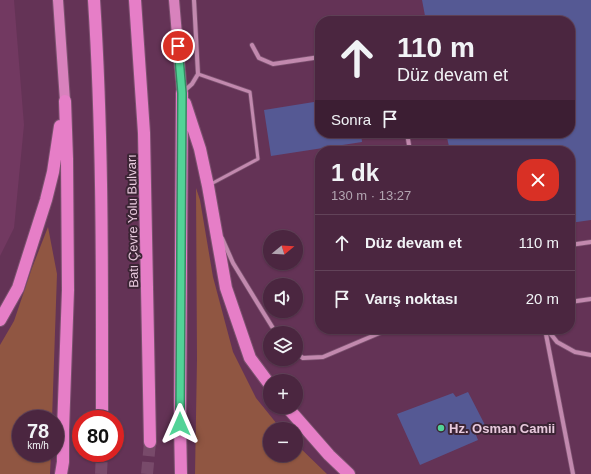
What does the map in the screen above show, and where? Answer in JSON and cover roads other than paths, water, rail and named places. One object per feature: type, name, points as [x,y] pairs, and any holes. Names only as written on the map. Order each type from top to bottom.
[{"type":"highway","points":[[94,0],[98,63],[101,194],[102,410]]},
{"type":"highway","name":"Batı Çevre Yolu Bulvarı","points":[[135,0],[144,133],[150,442]]},
{"type":"highway","points":[[182,93],[200,149],[228,295],[250,358],[263,376]]},
{"type":"highway","points":[[181,474],[182,93]]},
{"type":"highway","points":[[0,320],[18,288],[46,200],[53,172],[65,101]]},
{"type":"highway","points":[[64,410],[68,290],[65,101]]},
{"type":"highway","points":[[293,414],[329,455],[349,474]]},
{"type":"highway","points":[[64,444],[70,474]]},
{"type":"highway","points":[[173,474],[181,446]]},
{"type":"highway","points":[[61,474],[63,462]]},
{"type":"main road","points":[[58,0],[65,101]]},
{"type":"main road","points":[[174,0],[182,93]]},
{"type":"street","points":[[182,93],[192,84],[198,74],[194,0]]},
{"type":"street","points":[[252,45],[259,58],[273,64],[315,58]]},
{"type":"street","points":[[215,221],[233,263],[272,326]]},
{"type":"street","points":[[575,244],[591,242]]},
{"type":"street","points":[[575,301],[591,299]]},
{"type":"street","points":[[303,358],[323,358],[378,334]]},
{"type":"street","points":[[547,334],[573,474]]},
{"type":"street","points":[[550,334],[557,342],[575,352],[591,355]]},
{"type":"lane","points":[[198,74],[250,92],[258,159],[208,186]]},
{"type":"tunnel","points":[[147,474],[150,442]]},
{"type":"tunnel","points":[[101,474],[102,462]]},
{"type":"place","name":"Hz. Osman Camii","points":[[441,428]]}]
